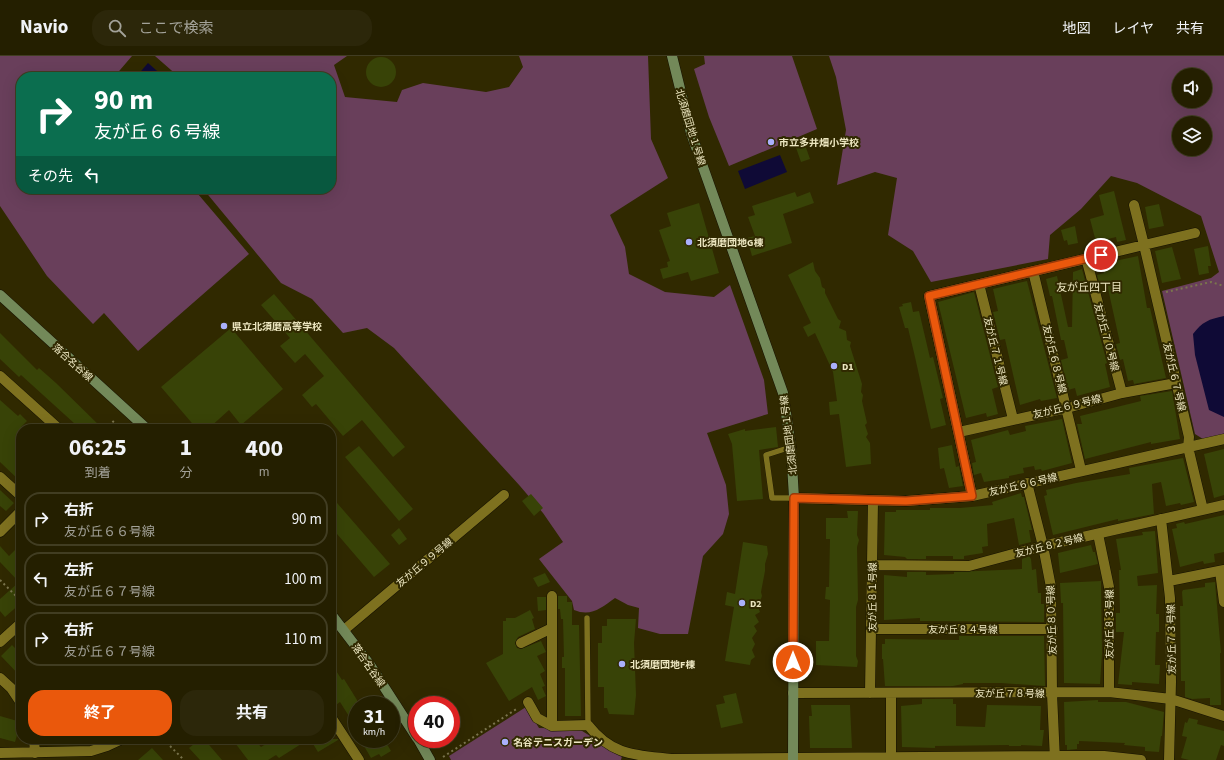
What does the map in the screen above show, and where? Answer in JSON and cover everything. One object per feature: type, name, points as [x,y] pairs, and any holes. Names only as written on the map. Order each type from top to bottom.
[{"type":"street","name":"北須磨団地１号線","points":[[672,56],[691,133],[783,394],[791,447],[794,498],[793,758]]},
{"type":"street","name":"友が丘６７号線","points":[[1134,205],[1189,437],[1188,447],[1203,510]]},
{"type":"street","points":[[972,496],[929,296],[1195,233]]},
{"type":"street","name":"友が丘７０号線","points":[[1086,258],[1122,393]]},
{"type":"street","name":"友が丘６８号線","points":[[1033,271],[1081,470]]},
{"type":"street","name":"友が丘７１号線","points":[[979,284],[1013,419]]},
{"type":"street","name":"落合名谷線","points":[[0,295],[142,424]]},
{"type":"street","points":[[0,376],[53,424]]},
{"type":"street","name":"友が丘６９号線","points":[[959,432],[1067,408],[1122,393],[1176,382]]},
{"type":"street","name":"友が丘６６号線","points":[[794,498],[906,501],[972,496],[1081,470],[1224,439]]},
{"type":"street","points":[[0,477],[16,491]]},
{"type":"street","name":"友が丘８０号線","points":[[1026,483],[1043,546],[1051,587],[1052,694],[1055,758]]},
{"type":"street","name":"友が丘９９号線","points":[[344,630],[504,495]]},
{"type":"street","name":"友が丘８１号線","points":[[870,693],[873,629],[872,565],[874,500]]},
{"type":"street","name":"友が丘８２号線","points":[[872,565],[968,566],[1043,546],[1224,505]]},
{"type":"street","points":[[0,532],[16,516]]},
{"type":"street","name":"友が丘７３号線","points":[[1161,519],[1169,581],[1171,699],[1169,760]]},
{"type":"street","name":"友が丘８３号線","points":[[1098,534],[1109,587],[1109,692]]},
{"type":"street","points":[[1169,581],[1222,571],[1224,602]]},
{"type":"street","points":[[552,596],[552,726]]},
{"type":"street","name":"落合名谷線","points":[[336,620],[374,671],[408,724]]},
{"type":"street","points":[[0,642],[16,628]]},
{"type":"street","points":[[521,643],[552,628]]},
{"type":"street","name":"友が丘８４号線","points":[[873,629],[1052,629]]},
{"type":"street","points":[[0,678],[11,688],[16,696]]},
{"type":"street","name":"友が丘７８号線","points":[[793,693],[1052,694],[1109,692],[1171,699],[1224,716]]},
{"type":"street","points":[[891,693],[891,758]]},
{"type":"street","points":[[528,702],[537,718],[552,726],[588,725],[596,735],[621,752],[671,759],[752,760],[793,758],[1055,758],[1104,756],[1141,760]]},
{"type":"street","points":[[336,725],[359,760]]},
{"type":"street","points":[[34,744],[35,753]]},
{"type":"street","points":[[0,754],[91,751],[111,744]]},
{"type":"street","name":"落合名谷線","points":[[423,748],[430,760]]},
{"type":"lane","points":[[791,447],[766,455],[772,498],[794,498]]},
{"type":"lane","points":[[587,618],[588,725]]},
{"type":"path","points":[[1155,295],[1211,282],[1224,286]]},
{"type":"path","points":[[110,424],[116,419]]},
{"type":"path","points":[[0,580],[16,596]]},
{"type":"path","points":[[443,757],[528,702]]},
{"type":"path","points":[[168,744],[184,760]]},
{"type":"shaded area","points":[[0,56],[132,56],[118,72],[16,72],[16,194],[198,194],[249,254],[138,351],[104,313],[93,324],[47,276],[0,206]]},
{"type":"shaded area","points":[[155,56],[347,56],[334,65],[345,97],[397,102],[402,90],[423,83],[486,92],[509,87],[523,67],[519,56],[648,56],[651,139],[668,178],[610,215],[625,247],[629,274],[665,292],[714,297],[730,285],[764,380],[768,414],[707,433],[726,485],[729,514],[723,534],[703,556],[688,634],[660,634],[638,628],[639,608],[628,605],[615,598],[591,612],[580,612],[574,610],[572,601],[539,559],[563,542],[543,513],[520,486],[394,348],[367,328],[343,333],[312,299],[281,283],[207,194],[336,194],[336,72],[173,72]]},
{"type":"shaded area","points":[[704,56],[792,56],[817,129],[729,166],[709,117],[694,69],[705,64]]},
{"type":"shaded area","points":[[829,56],[1224,56],[1224,434],[1203,439],[1195,434],[1162,291],[1211,278],[1219,272],[1201,216],[1137,183],[1111,176],[1081,209],[1050,235],[1048,259],[931,282],[913,251],[888,235],[897,178],[875,172],[837,185],[846,130],[836,77]]},
{"type":"shaded area","points":[[148,63],[158,72],[140,72]]},
{"type":"shaded area","points":[[780,155],[787,172],[745,189],[738,171]]},
{"type":"shaded area","points":[[1224,316],[1224,417],[1209,410],[1195,355],[1193,334],[1206,322],[1214,318]]},
{"type":"shaded area","name":"名谷テニスガーデン","points":[[526,707],[539,728],[579,729],[622,756],[621,760],[451,760],[449,756]]},
{"type":"building","points":[[381,57],[392,61],[396,72],[392,83],[381,87],[370,83],[366,72],[370,61]]},
{"type":"building","points":[[803,139],[810,159],[801,162],[794,142]]},
{"type":"building","points":[[1114,191],[1126,240],[1117,242],[1116,237],[1096,242],[1090,219],[1104,215],[1099,195]]},
{"type":"building","points":[[795,192],[797,197],[810,192],[814,203],[783,214],[792,243],[752,256],[747,238],[755,236],[748,217],[755,215],[752,206]]},
{"type":"building","name":"北須磨団地G棟","points":[[699,203],[719,273],[691,281],[688,272],[663,279],[660,269],[668,267],[667,262],[670,261],[659,230],[671,226],[667,213]]},
{"type":"building","points":[[1159,204],[1164,226],[1149,229],[1145,207]]},
{"type":"building","points":[[1075,226],[1078,243],[1068,245],[1067,240],[1064,241],[1061,230]]},
{"type":"building","points":[[1208,246],[1211,266],[1208,266],[1209,273],[1199,275],[1194,249]]},
{"type":"building","points":[[1172,247],[1181,279],[1162,283],[1155,251]]},
{"type":"building","points":[[1138,256],[1147,308],[1150,308],[1166,378],[1134,384],[1133,380],[1128,381],[1123,359],[1120,360],[1116,344],[1120,343],[1107,284],[1100,286],[1097,275],[1104,273],[1101,264]]},
{"type":"building","name":"D1","points":[[813,262],[822,287],[825,289],[825,293],[838,319],[841,321],[839,328],[846,331],[847,340],[851,342],[850,346],[862,384],[862,401],[867,423],[865,425],[868,434],[866,437],[870,443],[871,464],[846,467],[839,414],[830,415],[829,402],[837,401],[833,372],[815,333],[808,337],[803,327],[811,323],[788,275]]},
{"type":"building","points":[[1082,269],[1107,363],[1105,364],[1110,387],[1077,396],[1075,388],[1068,390],[1061,360],[1068,358],[1064,340],[1061,340],[1052,296],[1050,296],[1046,279],[1057,276],[1068,327],[1072,327],[1073,272]]},
{"type":"building","points":[[1027,281],[1057,398],[1041,401],[1040,399],[1020,405],[1005,339],[1000,340],[993,312],[998,311],[993,289]]},
{"type":"building","points":[[974,292],[998,387],[992,389],[998,414],[987,417],[986,413],[966,418],[938,302]]},
{"type":"building","points":[[274,294],[405,447],[393,457],[362,420],[343,436],[336,428],[336,424],[333,424],[316,404],[312,407],[302,395],[324,376],[305,354],[295,363],[280,346],[290,338],[261,305]]},
{"type":"building","points":[[911,302],[913,312],[919,311],[930,358],[933,357],[943,398],[940,399],[946,425],[931,429],[908,328],[905,328],[899,307],[903,306],[902,304]]},
{"type":"building","points":[[231,328],[283,389],[242,424],[240,424],[229,410],[214,424],[193,424],[161,387]]},
{"type":"building","points":[[0,333],[37,370],[39,368],[56,383],[98,424],[75,424],[21,375],[19,377],[0,359]]},
{"type":"building","points":[[1172,391],[1180,439],[1151,444],[1151,442],[1085,459],[1077,424],[1082,424],[1080,416],[1141,401],[1140,396]]},
{"type":"building","points":[[0,400],[18,416],[20,414],[27,421],[24,424],[16,424],[16,477],[0,462]]},
{"type":"building","points":[[1062,419],[1072,463],[1042,471],[1041,469],[1035,470],[1034,466],[1023,468],[1024,473],[1009,476],[1009,478],[984,482],[981,473],[974,475],[972,463],[976,462],[971,440],[1008,430],[1010,435],[1026,431],[1025,426]]},
{"type":"building","points":[[776,427],[778,447],[759,450],[763,499],[737,501],[732,444],[728,434],[745,429],[745,431]]},
{"type":"building","points":[[952,445],[956,467],[959,466],[963,486],[949,488],[944,468],[940,469],[938,448]]},
{"type":"building","points":[[359,446],[413,509],[399,521],[345,457]]},
{"type":"building","points":[[1224,449],[1224,495],[1214,498],[1204,454]]},
{"type":"building","points":[[1183,458],[1194,502],[1166,506],[1161,482],[1152,484],[1154,514],[1118,521],[1118,519],[1053,535],[1044,496],[1047,495],[1046,490],[1076,483],[1130,474],[1129,468]]},
{"type":"building","points":[[0,490],[14,503],[6,511],[0,506]]},
{"type":"building","points":[[1021,493],[1022,497],[1024,497],[1032,530],[1029,530],[1031,542],[1019,545],[1014,518],[987,524],[988,546],[982,547],[983,553],[964,556],[964,559],[953,559],[953,556],[926,556],[926,559],[907,559],[905,557],[884,555],[885,512],[896,512],[896,510],[930,510],[930,508],[960,508],[993,505],[992,502]]},
{"type":"building","points":[[531,494],[543,508],[534,516],[522,501]]},
{"type":"building","points":[[336,502],[390,564],[374,577],[336,533]]},
{"type":"building","points":[[847,511],[858,511],[858,600],[856,607],[857,667],[816,665],[816,641],[829,641],[830,600],[825,599],[826,587],[829,587],[830,539],[826,539],[826,518],[848,518]]},
{"type":"building","points":[[1224,515],[1224,552],[1214,554],[1215,562],[1204,564],[1203,561],[1180,567],[1172,529],[1177,528],[1176,524],[1184,522],[1185,524]]},
{"type":"building","points":[[399,528],[407,539],[399,545],[391,535]]},
{"type":"building","points":[[1155,531],[1158,573],[1137,576],[1138,586],[1157,585],[1156,614],[1159,614],[1159,632],[1156,632],[1155,665],[1160,665],[1159,684],[1132,682],[1132,685],[1118,684],[1124,632],[1116,632],[1116,613],[1120,613],[1119,570],[1121,570],[1116,539],[1143,535],[1142,532]]},
{"type":"building","name":"D2","points":[[743,542],[767,546],[768,554],[761,592],[762,596],[758,607],[760,612],[755,615],[759,622],[754,626],[757,631],[752,638],[755,644],[752,650],[755,657],[751,660],[750,665],[725,661],[734,607],[725,605],[727,592],[735,594]]},
{"type":"building","points":[[1091,545],[1093,552],[1095,552],[1098,564],[1060,573],[1058,553]]},
{"type":"building","points":[[0,546],[9,556],[16,549],[16,579],[0,562]]},
{"type":"building","points":[[1029,556],[1031,559],[1032,570],[1036,569],[1038,593],[1041,593],[1041,604],[1044,604],[1044,622],[920,621],[920,618],[884,620],[884,575],[907,577],[907,572],[926,572],[926,575],[954,574],[954,572],[1022,569],[1022,559]]},
{"type":"building","points":[[545,573],[550,582],[538,587],[533,578]]},
{"type":"building","points":[[1101,581],[1102,653],[1100,684],[1064,683],[1063,603],[1061,603],[1060,583]]},
{"type":"building","points":[[1215,582],[1221,653],[1221,705],[1210,705],[1210,698],[1192,699],[1185,697],[1185,681],[1181,681],[1180,606],[1183,606],[1182,592],[1183,590],[1205,587],[1205,583]]},
{"type":"building","points":[[16,585],[16,607],[5,617],[0,611],[0,599]]},
{"type":"building","points":[[558,596],[567,596],[567,602],[572,602],[572,625],[579,625],[581,716],[565,716],[565,668],[562,668],[562,657],[564,657],[563,619],[561,619],[560,609],[558,609]]},
{"type":"building","points":[[537,597],[546,597],[546,610],[538,611]]},
{"type":"building","points":[[530,610],[534,618],[532,619],[535,629],[518,637],[515,643],[517,648],[521,649],[541,641],[546,652],[537,656],[545,671],[540,674],[545,686],[542,687],[546,696],[538,700],[532,687],[509,701],[486,663],[503,654],[503,621],[506,621],[506,618],[515,618]]},
{"type":"building","name":"北須磨団地F棟","points":[[607,619],[636,619],[634,643],[636,695],[634,715],[609,714],[607,708],[604,708],[604,687],[598,687],[598,643],[602,643],[602,626],[607,626]]},
{"type":"building","points":[[959,636],[1044,636],[1045,686],[1001,683],[963,683],[953,686],[885,686],[882,644],[885,644],[885,639],[959,640]]},
{"type":"building","points":[[12,645],[16,649],[16,672],[1,656]]},
{"type":"building","points":[[336,671],[342,680],[344,679],[355,696],[348,696],[348,715],[340,702],[336,705]]},
{"type":"building","points":[[736,693],[743,723],[721,728],[716,705],[725,703],[723,696]]},
{"type":"building","points":[[922,699],[953,699],[953,704],[956,704],[956,726],[985,727],[987,705],[1041,706],[1040,730],[1044,730],[1042,746],[935,746],[935,748],[902,747],[901,706],[922,704]]},
{"type":"building","points":[[1098,700],[1098,702],[1126,702],[1164,712],[1159,752],[1145,751],[1145,747],[1124,745],[1125,743],[1079,741],[1079,744],[1077,744],[1077,749],[1067,750],[1067,745],[1065,745],[1064,702]]},
{"type":"building","points":[[811,705],[850,705],[852,748],[810,748],[809,716],[812,716]]},
{"type":"building","points":[[0,716],[16,721],[15,742],[0,738]]},
{"type":"building","points":[[1189,718],[1198,720],[1197,724],[1224,731],[1224,746],[1221,745],[1216,760],[1189,760],[1181,758],[1187,737],[1182,736],[1185,722],[1187,723]]},
{"type":"building","points":[[194,744],[208,744],[222,760],[200,760],[189,748]]},
{"type":"building","points":[[236,744],[258,744],[261,747],[266,744],[301,744],[279,758],[276,755],[268,760],[248,760]]},
{"type":"building","points":[[313,744],[331,744],[318,752]]},
{"type":"building","points":[[152,748],[163,760],[138,760]]},
{"type":"building","points":[[365,748],[389,748],[391,751],[381,757],[379,754],[371,758]]},
{"type":"place","name":"市立多井畑小学校","points":[[771,142]]},
{"type":"place","name":"北須磨団地G棟","points":[[689,242]]},
{"type":"place","name":"県立北須磨高等学校","points":[[224,326]]},
{"type":"place","name":"D1","points":[[834,366]]},
{"type":"place","name":"D2","points":[[742,603]]},
{"type":"place","name":"北須磨団地F棟","points":[[622,664]]},
{"type":"place","name":"名谷テニスガーデン","points":[[505,742]]},
{"type":"district","name":"友が丘四丁目","points":[[1089,287]]},
{"type":"route","points":[[793,662],[794,498],[906,501],[972,496],[929,296],[1101,255]]}]
